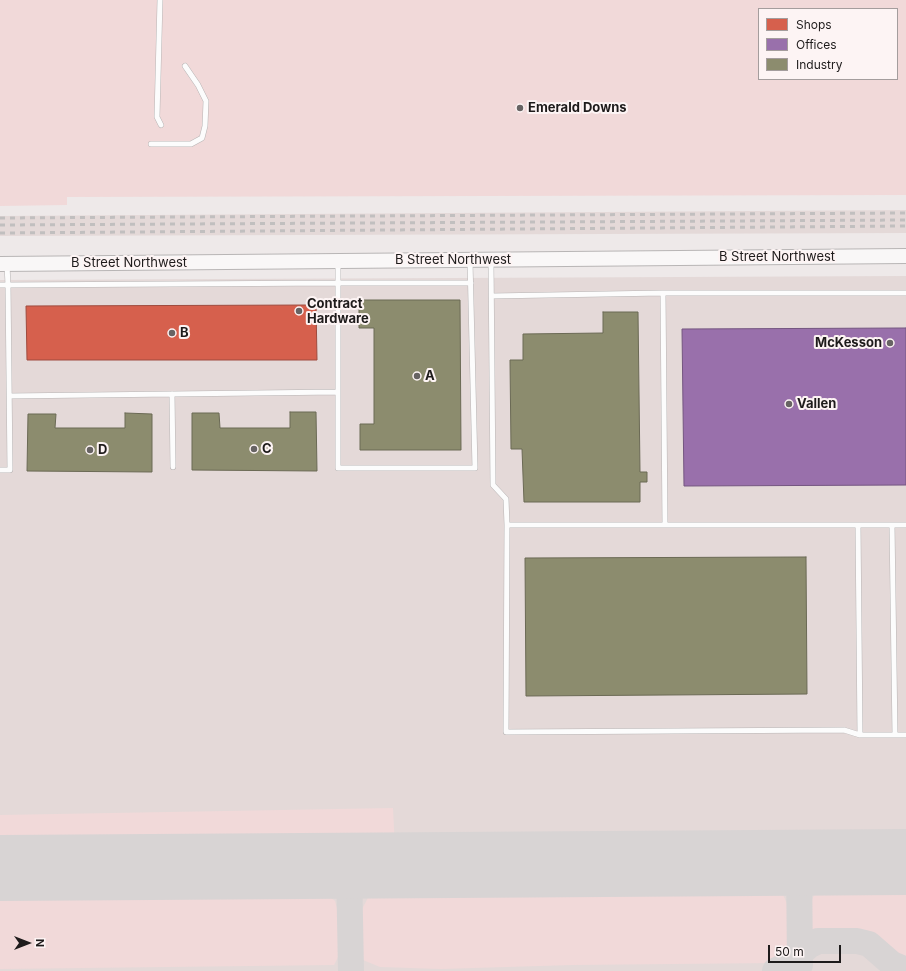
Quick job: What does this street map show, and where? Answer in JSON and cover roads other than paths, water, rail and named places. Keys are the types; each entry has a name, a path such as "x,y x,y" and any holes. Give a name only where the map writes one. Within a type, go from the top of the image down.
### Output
{"street":[{"name":"B Street Northwest","path":"4,264 906,256"}],"lane":[{"path":"160,0 157,117 161,125"},
{"path":"151,144 191,144 202,138 205,126 206,101 198,85 185,66"},
{"path":"338,261 338,468 475,468 470,260"},
{"path":"492,260 493,484 506,499 507,524 506,732 844,730 860,736 906,735"},
{"path":"0,470 10,470 8,285 4,264"},
{"path":"0,285 471,283"},
{"path":"492,296 663,293 906,293"},
{"path":"663,293 665,525"},
{"path":"10,396 338,392"},
{"path":"172,394 173,467"},
{"path":"507,524 906,525"},
{"path":"858,525 860,736"},
{"path":"892,525 895,735"}],"railway":[{"path":"0,218 906,213"},
{"path":"0,225 906,220"},
{"path":"0,233 906,226"}],"place":[{"name":"Emerald Downs","path":"520,108"},
{"name":"Contract Hardware","path":"299,311"},
{"name":"B","path":"172,333"},
{"name":"McKesson","path":"890,343"},
{"name":"A","path":"417,376"},
{"name":"Vallen","path":"789,404"},
{"name":"C","path":"254,449"},
{"name":"D","path":"90,450"}]}
